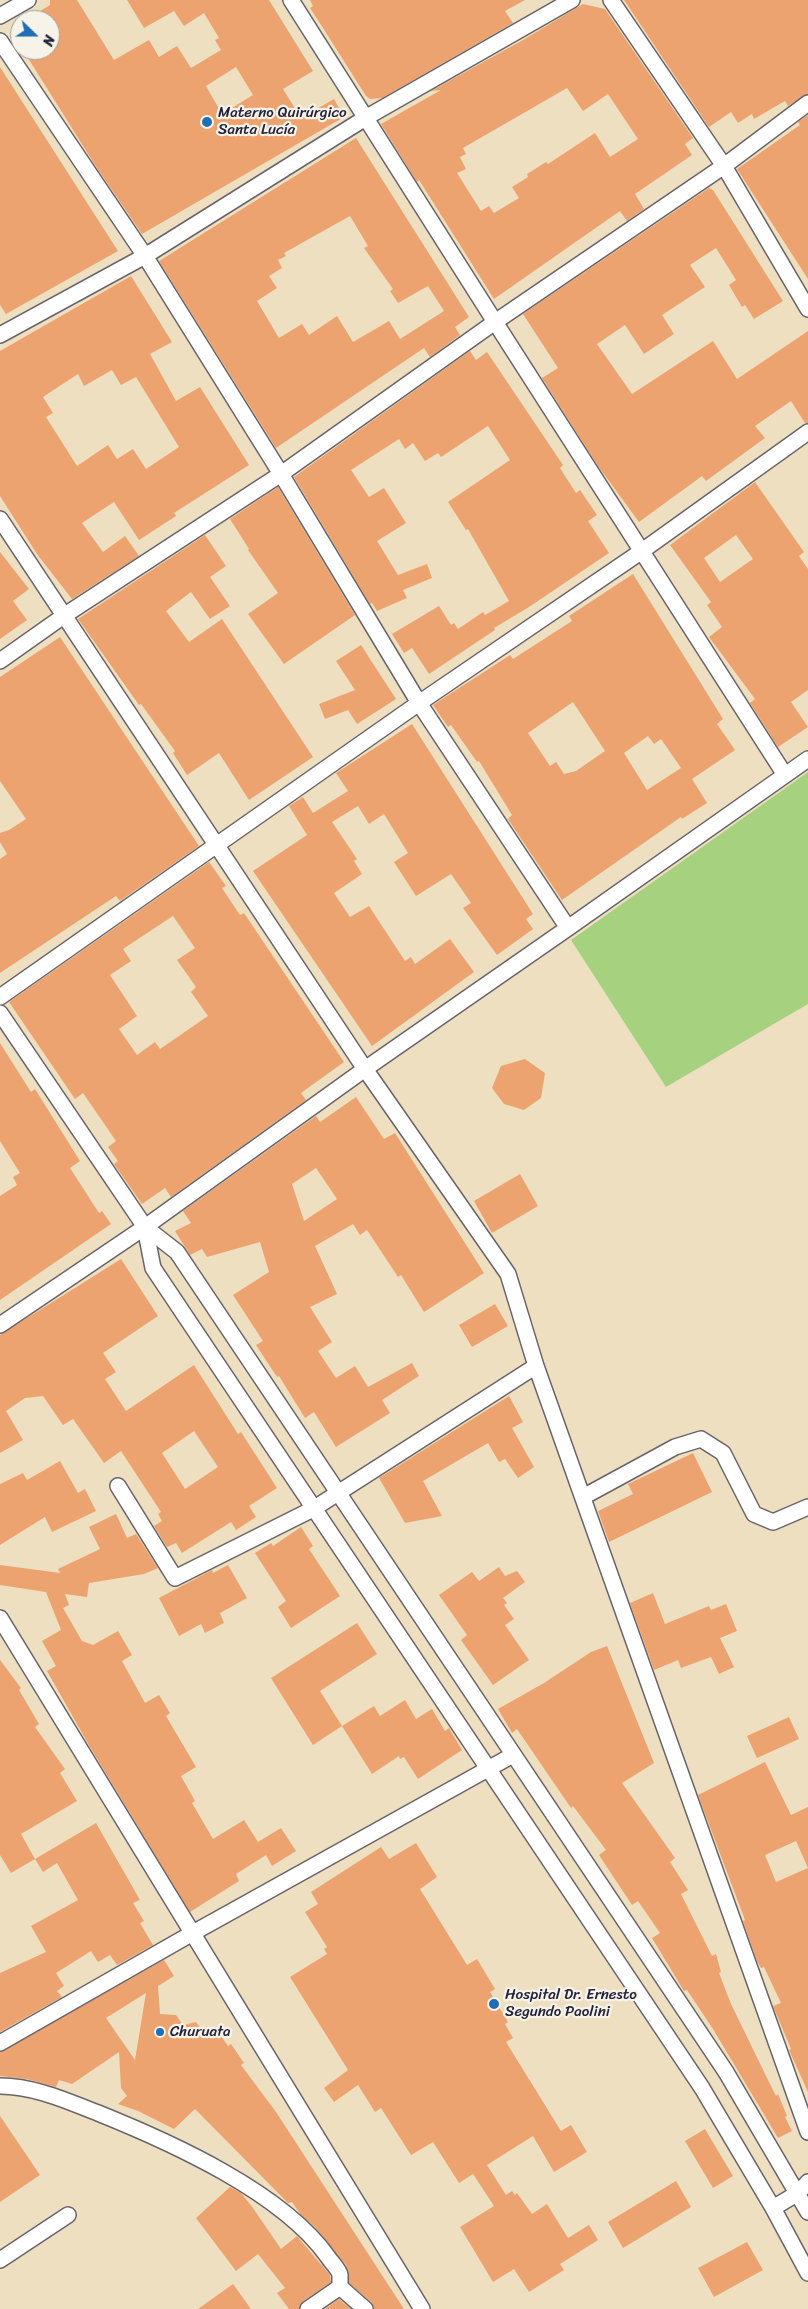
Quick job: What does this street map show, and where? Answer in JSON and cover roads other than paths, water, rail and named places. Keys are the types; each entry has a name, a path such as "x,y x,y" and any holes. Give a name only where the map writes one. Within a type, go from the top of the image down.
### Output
{"street":[{"path":"0,16 28,0"},
{"path":"291,0 785,775"},
{"path":"0,334 145,256 367,117 572,0"},
{"path":"611,0 724,166 808,309"},
{"path":"0,41 145,256 281,474 419,703 568,928"},
{"path":"0,661 65,615 281,474 495,322 724,166 808,103"},
{"path":"0,997 419,703 642,551 808,432"},
{"path":"0,519 217,844 364,1069 508,1274 536,1366 808,2132"},
{"path":"0,1325 145,1227 364,1069 808,759"},
{"path":"0,1013 145,1227 177,1252 803,2188 808,2212"},
{"path":"145,1227 153,1268 312,1509 702,2088 773,2208 808,2274"},
{"path":"118,1486 175,1578 312,1509 536,1366"},
{"path":"583,1497 675,1447 701,1439 723,1453 754,1514 773,1522 808,1507"},
{"path":"0,1618 191,1934 422,2309"},
{"path":"0,2043 191,1934 488,1771 513,1755"},
{"path":"0,2086 9,2086 54,2096 136,2129 202,2161 286,2214 320,2246 340,2274 340,2287 365,2309"},
{"path":"773,2208 803,2188"},
{"path":"0,2260 68,2215"},
{"path":"308,2309 340,2287"}],"place":[{"name":"Materno Quirúrgico Santa Lucía","path":"207,122"},
{"name":"Hospital Dr. Ernesto Segundo Paolini","path":"494,2004"},
{"name":"Churuata","path":"160,2032"}]}
